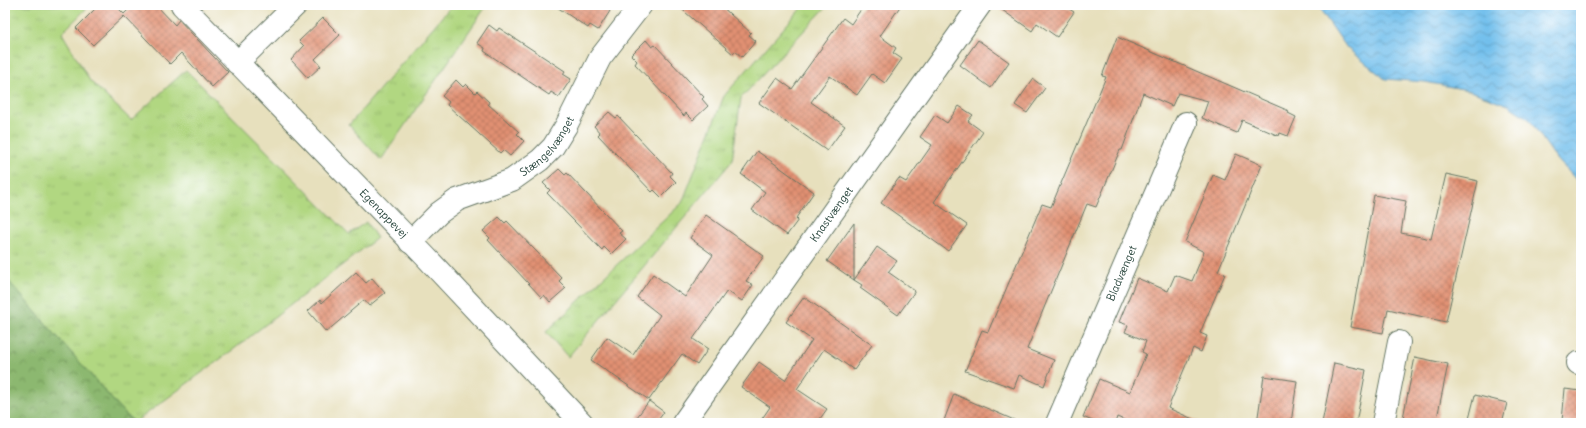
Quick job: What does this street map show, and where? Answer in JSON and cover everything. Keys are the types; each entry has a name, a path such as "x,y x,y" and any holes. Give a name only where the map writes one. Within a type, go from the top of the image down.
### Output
{"street":[{"name":"Egenappevej","path":"182,5 582,423"},
{"path":"237,63 296,5"},
{"name":"Stængelvænget","path":"410,242 439,213 457,200 512,180 540,160 553,147 566,126 600,58 641,5"},
{"name":"Knastvænget","path":"683,423 980,5"},
{"name":"Bladvænget","path":"1057,423 1186,123"},
{"path":"1383,423 1399,342"}],"green space":[{"path":"8,5 90,5 62,33 90,81 131,120 186,70 349,234 366,222 377,238 234,349 135,422 125,414 5,277 5,8"},
{"path":"452,5 487,5 381,160 349,125"},
{"path":"804,5 828,5 741,98 732,161 568,357 546,332 682,203 724,96"},
{"path":"5,277 125,414 135,423 5,423"}],"water":[{"path":"1317,5 1581,5 1581,185 1555,157 1529,119 1508,105 1468,90 1425,82 1385,79 1347,48"}],"building":[{"path":"99,5 115,5 124,14 133,5 156,5 175,25 179,20 228,72 212,87 181,53 170,64 124,16 93,45 76,28"},
{"path":"554,5 602,5 610,11 598,30 590,25 588,28"},
{"path":"677,5 720,5 751,33 749,35 756,41 742,57 735,51 733,54"},
{"path":"864,5 901,5 880,36 896,48 893,53 902,59 885,83 872,74 857,95 830,76 811,102 845,126 827,151 759,103 777,78 792,89 843,18 851,24"},
{"path":"995,5 1063,5 1074,12 1057,37 1037,23 1032,31"},
{"path":"323,18 340,35 315,59 321,66 308,78 291,60 304,46 299,41"},
{"path":"489,25 497,31 499,28 565,71 563,74 571,79 559,97 551,92 549,95 484,51 485,48 477,43"},
{"path":"1117,37 1289,111 1288,113 1296,117 1288,136 1280,133 1279,136 1242,120 1237,133 1202,118 1208,101 1178,93 1172,106 1143,93 1122,150 1120,150 1096,207 1087,204 1027,349 1054,360 1044,386 1019,375 1014,388 965,371 982,330 988,332 1042,204 1051,207 1106,77 1102,76"},
{"path":"646,40 652,47 655,45 704,97 702,99 708,106 693,120 686,113 684,116 635,64 637,61 631,55"},
{"path":"978,40 1009,62 991,88 960,65"},
{"path":"1033,79 1045,88 1027,113 1015,105"},
{"path":"456,80 463,87 466,84 475,93 477,91 489,102 488,104 519,132 517,134 524,141 510,156 503,150 500,153 447,105 449,102 442,96"},
{"path":"959,106 973,115 968,121 983,132 934,202 967,225 948,251 881,203 899,178 906,182 932,145 920,137 935,115 947,123"},
{"path":"609,112 616,118 618,116 672,173 670,176 676,182 661,197 654,190 652,192 598,135 600,133 594,126"},
{"path":"757,151 814,192 796,218 798,220 787,235 752,210 765,192 741,174"},
{"path":"1236,154 1262,165 1218,271 1225,274 1200,333 1207,336 1201,352 1193,348 1168,408 1202,423 1131,423 1117,417 1115,423 1097,423 1083,417 1099,379 1130,392 1146,354 1142,352 1146,341 1125,332 1128,325 1119,322 1137,278 1168,291 1175,275 1192,281 1204,252 1185,242 1213,175 1225,180"},
{"path":"559,169 565,175 567,173 622,231 619,233 626,239 611,254 604,247 602,250 547,193 550,190 543,183"},
{"path":"1446,174 1478,181 1446,322 1388,309 1383,333 1350,327 1374,195 1406,201 1401,233 1431,239"},
{"path":"706,215 764,256 746,281 753,285 742,301 727,291 693,339 708,349 697,365 682,354 649,400 591,360 607,337 633,355 660,315 637,297 653,274 685,297 713,255 690,238"},
{"path":"499,217 505,223 507,221 562,278 559,281 566,288 550,302 544,295 542,298 488,240 490,238 483,231"},
{"path":"854,223 854,280 827,261"},
{"path":"877,247 897,261 888,272 915,291 898,315 860,288 862,285 854,280"},
{"path":"356,272 366,283 372,278 385,293 369,306 364,300 326,332 308,311 320,300 322,303"},
{"path":"804,297 872,345 854,370 824,349 797,389 827,409 817,423 759,423 770,407 741,387 759,362 785,380 812,340 786,322"},
{"path":"1415,357 1448,364 1436,423 1402,423"},
{"path":"1334,363 1366,370 1356,423 1322,423"},
{"path":"1264,376 1297,381 1291,423 1257,423"},
{"path":"1565,389 1581,391 1581,423 1562,421"},
{"path":"954,394 963,398 1021,423 943,423"},
{"path":"1475,395 1507,403 1502,423 1468,423"},
{"path":"649,401 664,412 656,423 646,423 637,417"}]}
